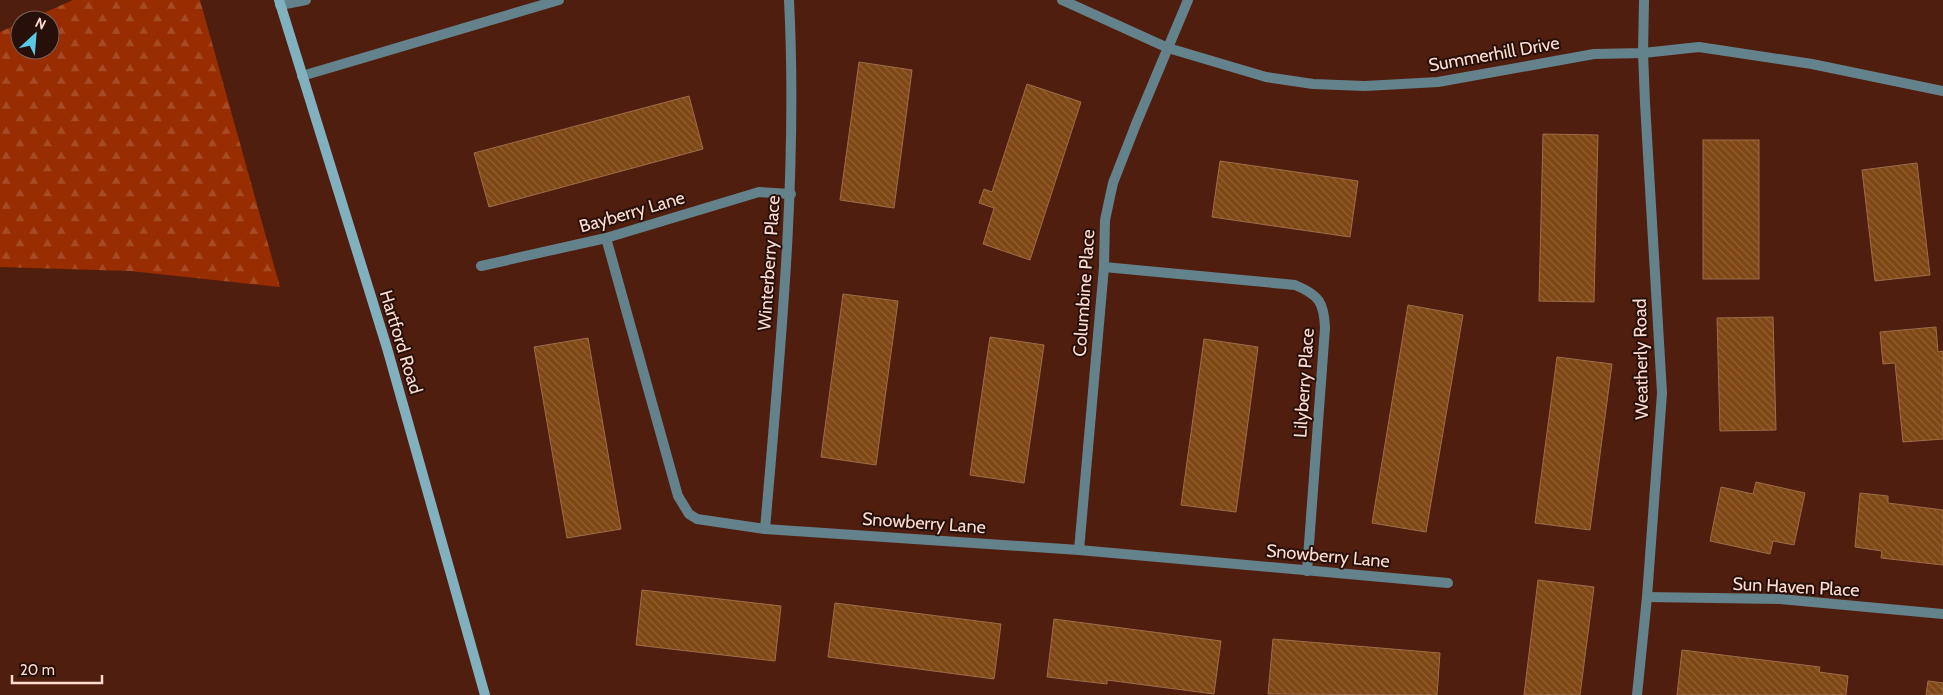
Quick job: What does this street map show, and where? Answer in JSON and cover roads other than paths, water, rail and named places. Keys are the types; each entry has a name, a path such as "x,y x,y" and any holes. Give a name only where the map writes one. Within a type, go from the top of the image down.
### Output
{"main road":[{"name":"Hartford Road","path":"279,2 387,348 485,695"}],"street":[{"path":"279,2 306,0"},
{"path":"302,76 559,0"},
{"name":"Winterberry Place","path":"765,529 791,194 792,56 789,0"},
{"name":"Summerhill Drive","path":"1062,0 1168,48 1266,77 1313,84 1365,86 1438,82 1594,54 1699,47 1812,64 1943,91"},
{"name":"Columbine Place","path":"1079,550 1104,267 1105,220 1113,183 1188,0"},
{"name":"Weatherly Road","path":"1637,695 1647,598 1662,393 1643,52 1644,0"},
{"name":"Bayberry Lane","path":"481,266 606,238 759,192 791,194"},
{"name":"Snowberry Lane","path":"606,238 678,496 689,514 697,519 765,529 1079,550 1448,583"},
{"name":"Lilyberry Place","path":"1104,267 1295,285 1319,299 1325,311 1326,328 1307,571"},
{"name":"Sun Haven Place","path":"1647,598 1780,599 1943,614"}]}
